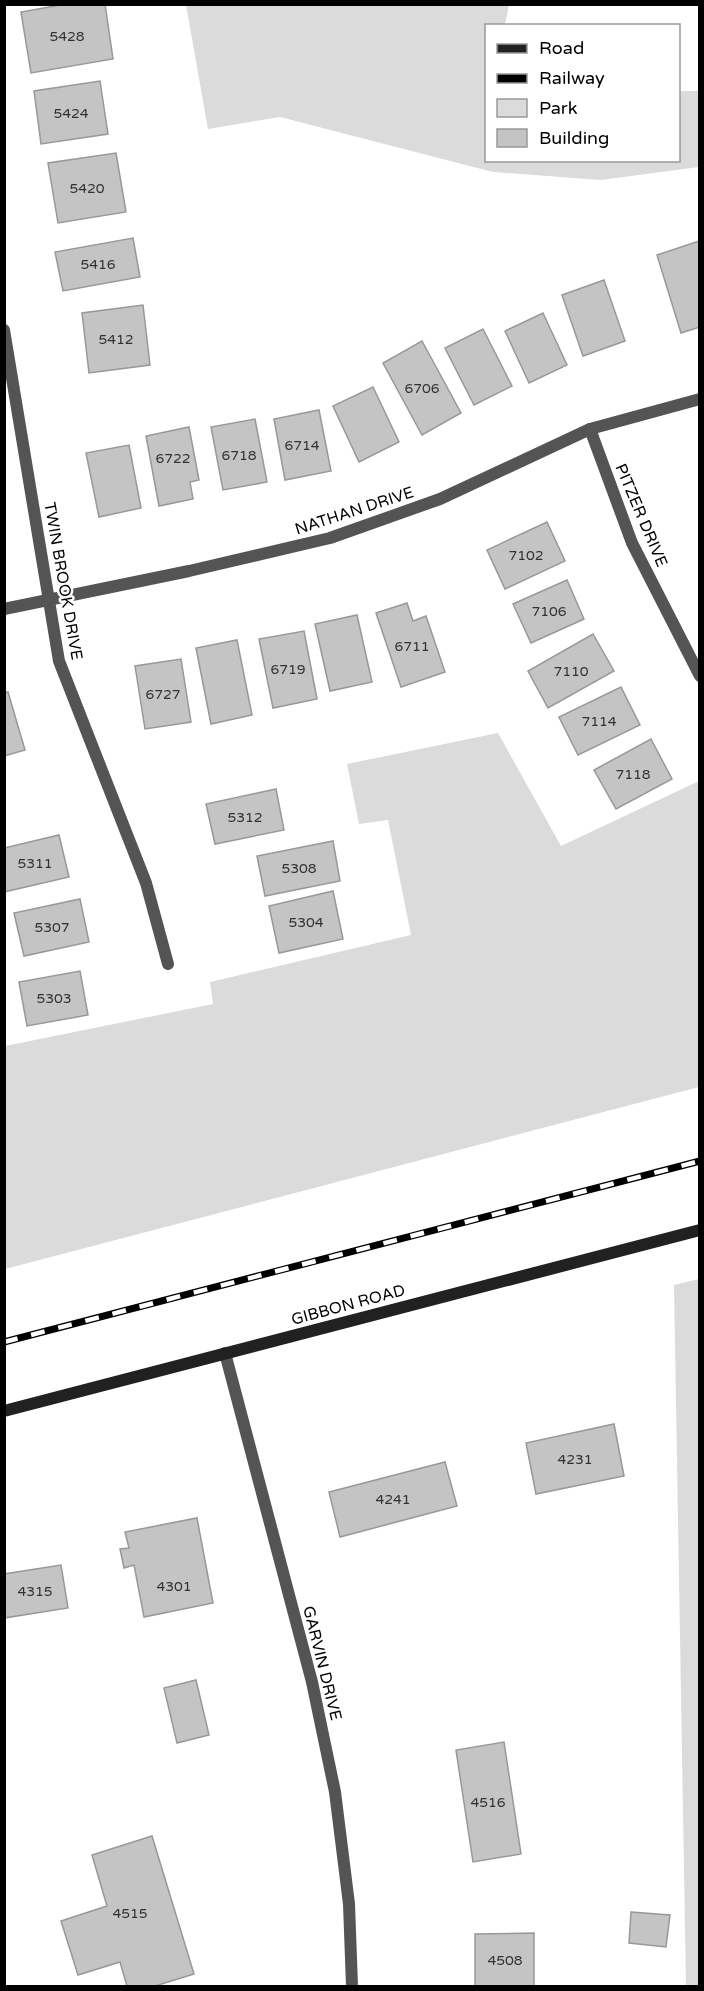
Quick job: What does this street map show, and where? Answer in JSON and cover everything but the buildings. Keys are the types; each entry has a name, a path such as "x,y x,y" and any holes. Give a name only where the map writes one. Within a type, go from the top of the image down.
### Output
{"main road":[{"name":"GIBBON ROAD","path":"4,1411 699,1230"}],"street":[{"name":"TWIN BROOK DRIVE","path":"4,330 59,661 146,883 168,964"},
{"name":"NATHAN DRIVE","path":"4,609 189,571 330,538 440,499 590,429 699,399"},
{"name":"PITZER DRIVE","path":"590,429 632,543 699,676"},
{"name":"GARVIN DRIVE","path":"225,1353 312,1682 335,1792 348,1904 352,1986"}],"green space":[{"path":"186,5 509,5 505,24 485,24 485,162 680,162 680,91 699,91 699,167 601,180 493,172 280,117 208,129"},
{"path":"498,733 561,846 699,781 699,1087 5,1269 5,1046 213,1004 210,982 411,935 388,820 359,824 347,764"},
{"path":"699,1279 700,1986 686,1986 674,1285"}],"railway":[{"path":"4,1342 700,1161"}]}
